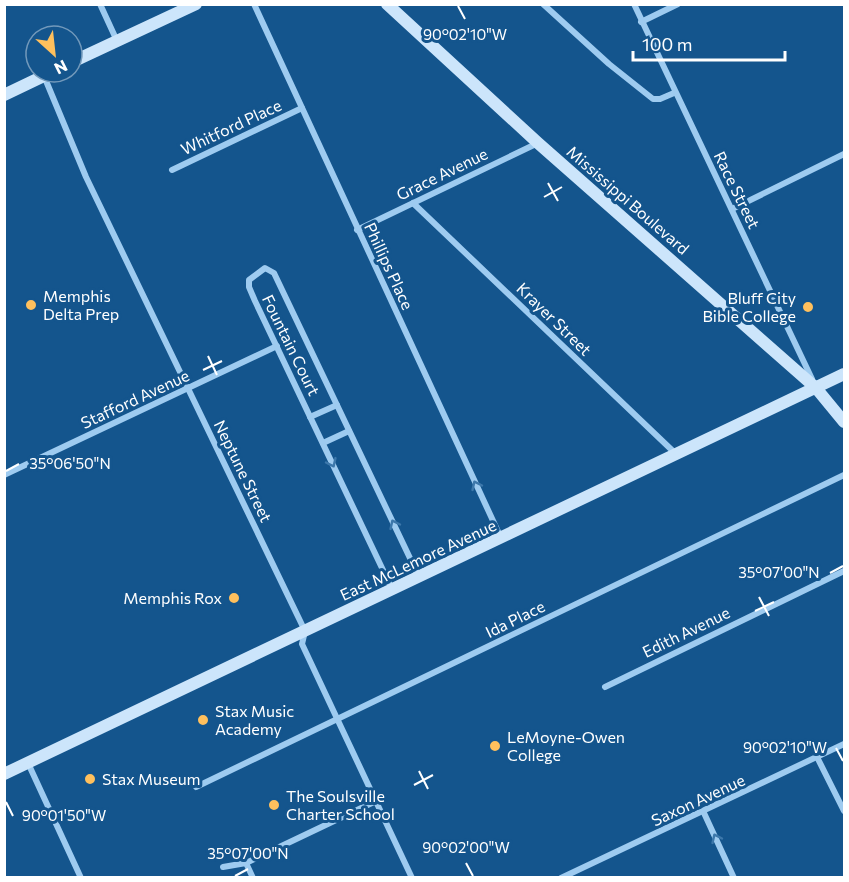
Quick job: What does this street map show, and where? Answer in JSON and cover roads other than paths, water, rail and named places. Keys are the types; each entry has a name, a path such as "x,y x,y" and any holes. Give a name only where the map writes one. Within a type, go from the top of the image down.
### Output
{"main road":[{"path":"84,56 196,4"},
{"name":"Mississippi Boulevard","path":"387,4 538,143 816,388 844,422"},
{"path":"4,94 26,84"},
{"name":"East McLemore Avenue","path":"4,774 844,374"}],"street":[{"path":"100,4 117,41"},
{"name":"Phillips Place","path":"254,4 501,538"},
{"path":"543,4 609,64 653,99 660,99 674,93"},
{"name":"Race Street","path":"634,4 674,93 732,209 816,388"},
{"path":"641,22 678,4"},
{"name":"Neptune Street","path":"52,84 86,177 305,631 302,644 411,878"},
{"name":"Whitford Place","path":"172,170 302,108"},
{"name":"Grace Avenue","path":"357,230 538,143"},
{"path":"732,209 844,154"},
{"name":"Krayer Street","path":"413,203 676,455"},
{"name":"Fountain Court","path":"392,590 249,287 249,280 265,268 274,273 419,577"},
{"name":"Stafford Avenue","path":"4,475 277,346"},
{"path":"310,417 337,405"},
{"path":"323,443 349,431"},
{"name":"Ida Place","path":"196,787 844,475"},
{"name":"Edith Avenue","path":"605,687 844,571"},
{"name":"Saxon Avenue","path":"561,878 704,813 844,744"},
{"path":"817,757 844,811"},
{"path":"28,763 81,878"},
{"path":"223,867 246,863 376,801"},
{"path":"704,813 734,878"},
{"path":"246,863 253,878"}],"place":[{"name":"Memphis Delta Prep","path":"31,305"},
{"name":"Bluff City Bible College","path":"808,307"},
{"name":"Memphis Rox","path":"234,598"},
{"name":"Stax Music Academy","path":"203,720"},
{"name":"LeMoyne-Owen College","path":"495,746"},
{"name":"Stax Museum","path":"90,779"},
{"name":"The Soulsville Charter School","path":"274,805"}]}
